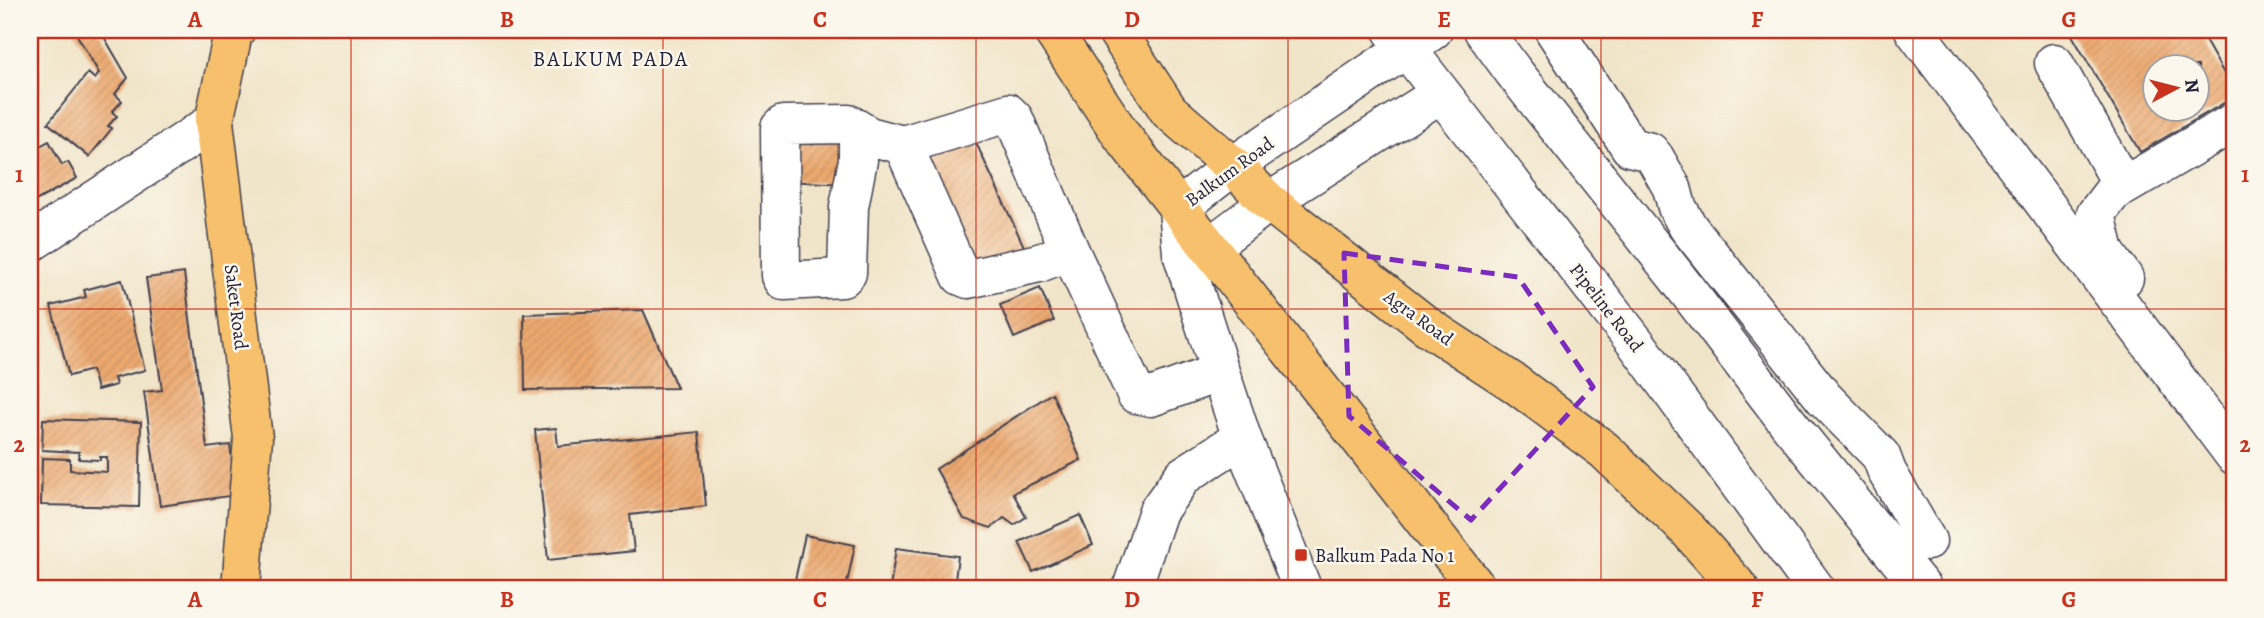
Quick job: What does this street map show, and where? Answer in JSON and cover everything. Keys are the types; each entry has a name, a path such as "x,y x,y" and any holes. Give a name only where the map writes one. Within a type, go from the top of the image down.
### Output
{"main road":[{"name":"Saket Road","path":"236,30 233,33 214,122 253,438 241,588"},
{"path":"1052,30 1122,136 1178,209 1195,251 1477,588"},
{"name":"Agra Road","path":"1116,30 1170,111 1233,166 1269,202 1427,326 1514,383 1604,450 1688,530 1739,588"}],"street":[{"path":"1483,30 1788,424 1922,588"},
{"path":"1554,30 1630,147 1650,152 1655,158 1672,188 1677,207 1688,227 1824,398 1881,456 1927,541"},
{"path":"1914,30 2234,455"},
{"name":"Balkum Road","path":"1178,209 1409,34"},
{"name":"Pipeline Road","path":"1409,34 1440,94 1639,347 1815,588"},
{"path":"2054,63 2123,186"},
{"path":"1302,588 1242,438 1220,372 1195,251 1440,94"},
{"path":"859,132 903,145 1008,113 1014,119 1070,251 1136,394 1151,397 1220,372"},
{"path":"30,243 214,122"},
{"path":"2234,122 2112,193 2096,214 2105,253 2234,424"},
{"path":"903,145 961,276 968,279 1027,266 1070,251"},
{"path":"1132,588 1158,511 1183,476 1242,438"}],"highlighted area":[{"path":"1344,253 1518,277 1593,387 1471,520 1349,416"}],"building":[{"path":"30,30 35,30 39,36 30,42"},
{"path":"74,30 100,30 128,78 115,94 122,101 112,112 117,116 108,126 112,128 89,157 48,123 88,73 95,79 99,73"},
{"path":"2069,30 2199,30 2212,52 2142,52 2142,122 2191,122 2140,152"},
{"path":"2212,53 2234,91 2234,97 2212,110"},
{"path":"783,130 847,136 847,184 785,181"},
{"path":"971,132 1027,253 970,267 917,155"},
{"path":"49,141 62,165 68,162 77,178 30,204 30,171 33,169 30,151"},
{"path":"184,273 207,448 230,445 236,495 160,506 144,392 162,390 146,278"},
{"path":"122,280 145,370 114,378 116,385 97,390 92,370 69,376 51,306 86,297 84,290"},
{"path":"1040,288 1054,321 1014,338 1000,305"},
{"path":"643,310 677,388 525,390 524,314"},
{"path":"1052,393 1081,460 1013,493 1026,517 1014,525 1004,518 991,528 964,519 936,469"},
{"path":"43,419 141,422 139,507 41,505 42,458 70,459 70,470 107,472 107,457 100,457 100,460 79,459 79,452 42,450"},
{"path":"556,428 558,446 699,432 706,506 630,515 634,551 548,560 535,430"},
{"path":"1080,515 1093,545 1033,572 1019,542"},
{"path":"805,535 855,545 846,588 795,580"},
{"path":"896,548 958,556 954,588 890,588"}],"place":[{"name":"Balkum Pada No 1","path":"1301,555"}],"district":[{"name":"BALKUM PADA","path":"611,59"}]}
